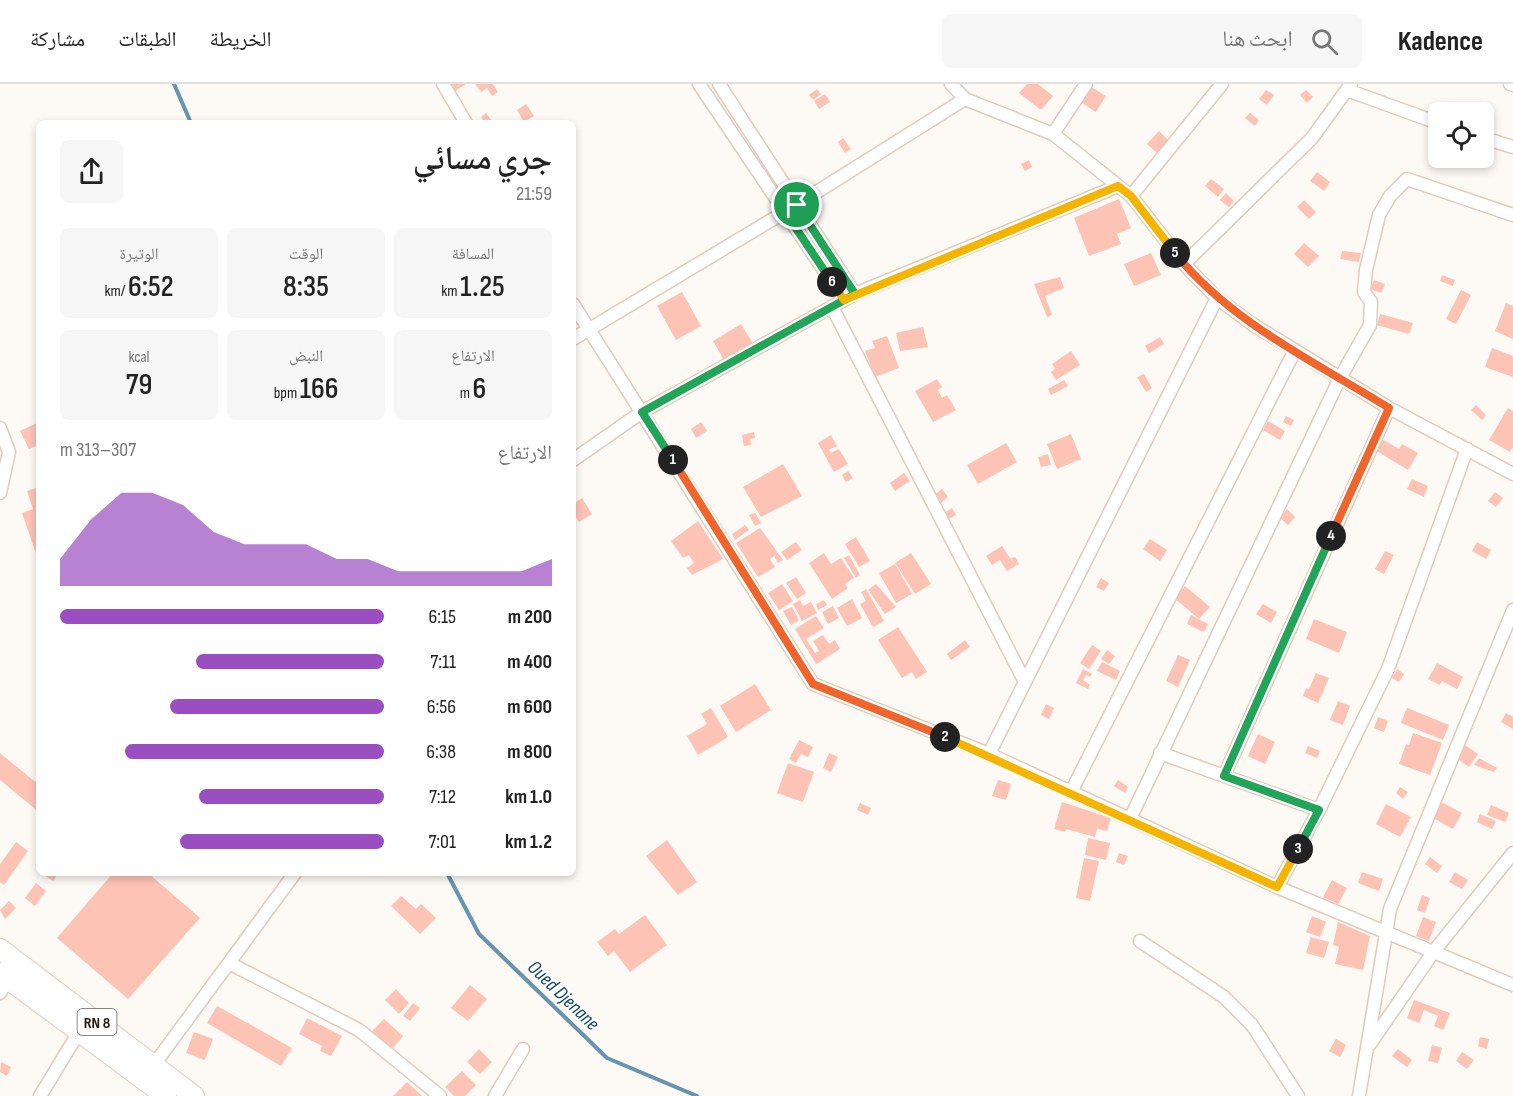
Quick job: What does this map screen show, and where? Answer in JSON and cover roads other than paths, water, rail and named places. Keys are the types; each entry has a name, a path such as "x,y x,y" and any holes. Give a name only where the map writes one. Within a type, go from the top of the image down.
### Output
{"main road":[{"name":"RN 8","path":"0,949 84,1024 125,1055 166,1096"},
{"name":"RN 8","path":"3,982 84,1024"},
{"name":"RN 8","path":"125,1055 153,1065 194,1096"}],"street":[{"path":"442,84 464,120"},
{"path":"699,84 844,300"},
{"path":"719,84 855,294"},
{"path":"951,84 965,99 1053,134 1131,196 1184,264 1217,298 1389,408 1513,474"},
{"path":"1053,134 1086,84"},
{"path":"1131,196 1222,84"},
{"path":"1184,264 1312,138 1349,87 1428,119"},
{"path":"576,337 797,205 965,99"},
{"path":"1494,141 1513,147"},
{"path":"1130,819 1340,378 1370,325 1371,302 1364,292 1366,270 1374,230 1385,206 1407,179 1513,215"},
{"path":"576,458 642,412 855,294 1118,186"},
{"path":"989,754 1217,298"},
{"path":"832,307 1025,682"},
{"path":"576,309 813,684 989,754 1277,887 1513,985"},
{"path":"1071,792 1295,350"},
{"path":"1224,776 1389,408"},
{"path":"0,428 9,452 0,493"},
{"path":"1277,887 1319,810 1388,669 1467,449"},
{"path":"1359,1096 1390,909 1513,610"},
{"path":"1160,753 1319,810"},
{"path":"1367,1047 1434,951 1513,853"},
{"path":"153,1065 294,876"},
{"path":"1140,941 1224,997 1252,1025 1298,1096"},
{"path":"230,963 359,1030 440,1096"},
{"path":"40,1096 84,1024"},
{"path":"495,1096 523,1049"}],"waterway":[{"name":"Oued Djenane","path":"174,84 190,120"},
{"name":"Oued Djenane","path":"449,876 479,934 607,1058 697,1096"}]}
